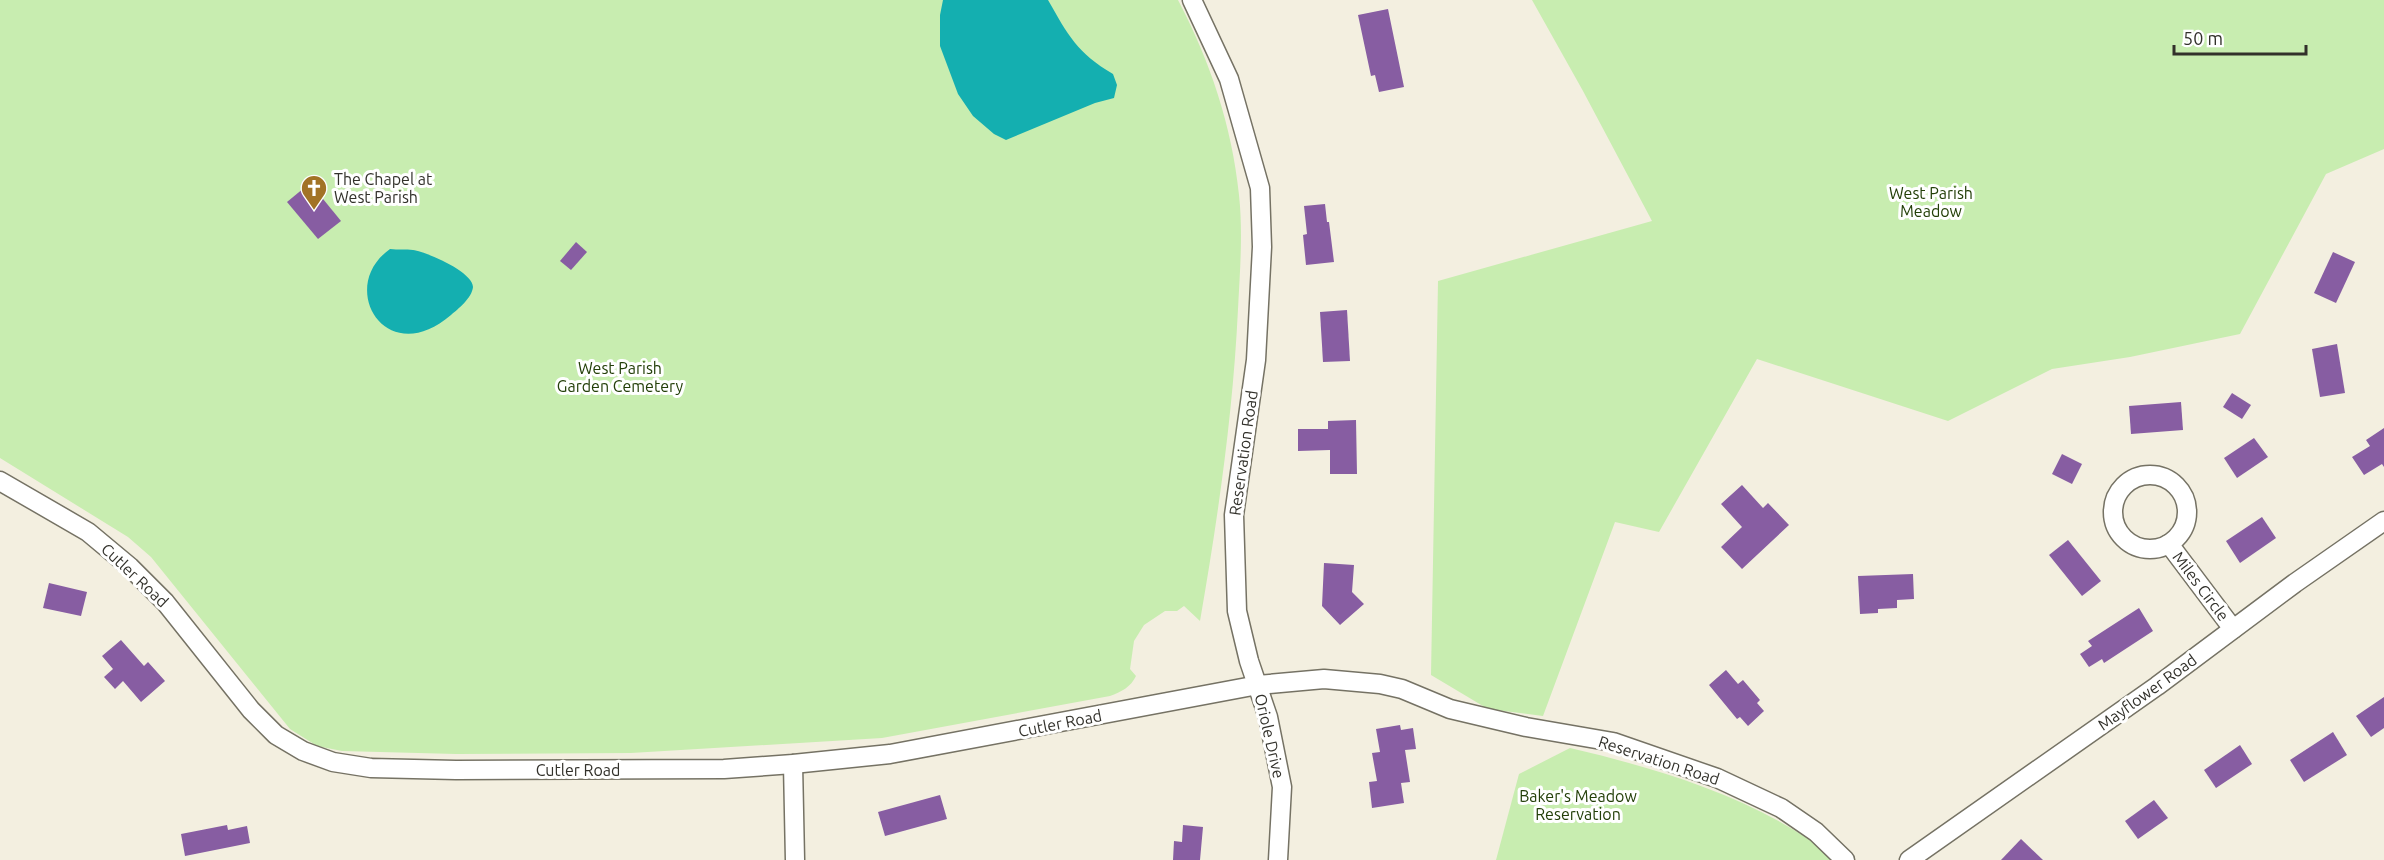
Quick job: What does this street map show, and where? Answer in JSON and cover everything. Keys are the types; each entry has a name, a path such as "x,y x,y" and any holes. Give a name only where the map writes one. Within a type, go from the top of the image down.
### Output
{"street":[{"name":"Reservation Road","path":"1192,0 1230,79 1260,188 1262,247 1256,360 1234,515 1237,611 1249,661 1258,685 1324,679 1380,684 1402,689 1450,709 1526,727 1613,742 1717,778 1781,808 1816,832 1845,860"},
{"name":"Miles Circle","path":"2149,475 2165,478 2179,488 2186,503 2187,519 2181,534 2169,544 2161,548 2139,548 2121,534 2114,520 2114,505 2126,484 2141,476 2149,475"},
{"name":"Cutler Road","path":"0,481 88,532 130,567 165,602 250,711 276,735 303,751 323,758 371,768 724,769 793,764 890,754 1258,685"},
{"name":"Mayflower Road","path":"1909,860 2157,686 2295,583 2384,521"},
{"name":"Miles Circle","path":"2169,544 2233,629"},
{"name":"Oriole Drive","path":"1258,685 1268,717 1282,786 1278,860"},
{"path":"793,764 795,860"}],"green space":[{"name":"West Parish Garden Cemetery","path":"0,0 1178,0 1200,46 1218,94 1236,169 1241,223 1236,348 1229,426 1200,621 1184,606 1177,611 1165,611 1144,625 1134,641 1130,669 1136,676 1125,689 1110,696 882,738 631,753 456,754 342,751 317,746 290,729 151,557 128,537 0,458"},
{"name":"West Parish Meadow","path":"1532,0 2384,0 2384,149 2326,174 2240,334 2130,357 2052,369 1948,421 1757,359 1659,532 1615,522 1543,716 1488,709 1431,675 1438,281 1652,221"},
{"name":"Baker's Meadow Reservation","path":"1570,748 1676,777 1745,804 1809,839 1838,860 1496,860 1519,774"}],"water":[{"path":"943,0 1048,0 1074,42 1090,58 1113,74 1117,85 1114,98 1095,103 1006,140 994,134 973,116 958,94 940,46 940,15"},
{"path":"390,249 420,252 458,269 471,281 473,287 470,295 451,315 428,330 406,334 389,329 376,317 368,301 368,283 374,265"}],"building":[{"path":"1388,9 1404,87 1379,92 1375,75 1371,76 1358,15"},
{"name":"The Chapel at West Parish","path":"310,183 341,221 318,239 287,202"},
{"path":"1325,204 1334,262 1306,265 1303,235 1307,234 1304,206"},
{"path":"576,242 587,252 571,270 560,261"},
{"path":"2333,252 2355,262 2336,303 2314,293"},
{"path":"1347,310 1350,361 1323,362 1320,312"},
{"path":"2337,344 2345,393 2320,397 2312,349"},
{"path":"2232,393 2251,405 2242,419 2223,407"},
{"path":"2181,402 2183,430 2131,434 2129,406"},
{"path":"1356,420 1357,474 1330,474 1330,450 1298,451 1298,429 1328,429 1328,421"},
{"path":"2384,428 2384,467 2382,464 2364,475 2352,457 2370,446 2366,440"},
{"path":"2254,438 2268,457 2237,478 2224,458"},
{"path":"2062,454 2082,464 2072,484 2052,474"},
{"path":"1742,485 1763,508 1768,503 1789,525 1742,569 1721,547 1742,527 1721,504"},
{"path":"2262,517 2276,538 2240,563 2226,541"},
{"path":"2068,540 2101,581 2082,596 2049,555"},
{"path":"1324,563 1354,565 1352,592 1364,604 1340,625 1322,606"},
{"path":"1913,574 1914,599 1897,600 1897,608 1878,609 1878,613 1860,614 1858,576"},
{"path":"49,583 87,592 81,616 43,608"},
{"path":"2139,608 2153,631 2104,663 2102,659 2089,667 2080,654 2092,646 2088,641"},
{"path":"121,640 144,666 148,662 165,681 141,702 123,681 115,689 104,677 113,669 102,656"},
{"path":"1726,670 1738,684 1743,680 1760,700 1757,703 1764,711 1748,726 1740,717 1737,719 1709,685"},
{"path":"2384,697 2384,728 2371,737 2356,716"},
{"path":"1400,725 1401,730 1413,728 1416,749 1405,750 1410,782 1401,783 1404,803 1372,808 1369,782 1377,781 1372,753 1380,752 1376,729"},
{"path":"2333,732 2347,755 2304,782 2290,760"},
{"path":"2240,745 2252,764 2216,788 2204,770"},
{"path":"940,795 947,819 885,836 878,812"},
{"path":"2154,800 2168,818 2138,839 2125,821"},
{"path":"227,825 228,830 247,826 250,843 185,856 181,834"},
{"path":"1183,825 1203,827 1200,860 1173,860 1174,841 1182,842"},
{"path":"2021,839 2043,860 2001,860"}],"place":[{"name":"The Chapel at West Parish","path":"314,211"}]}
